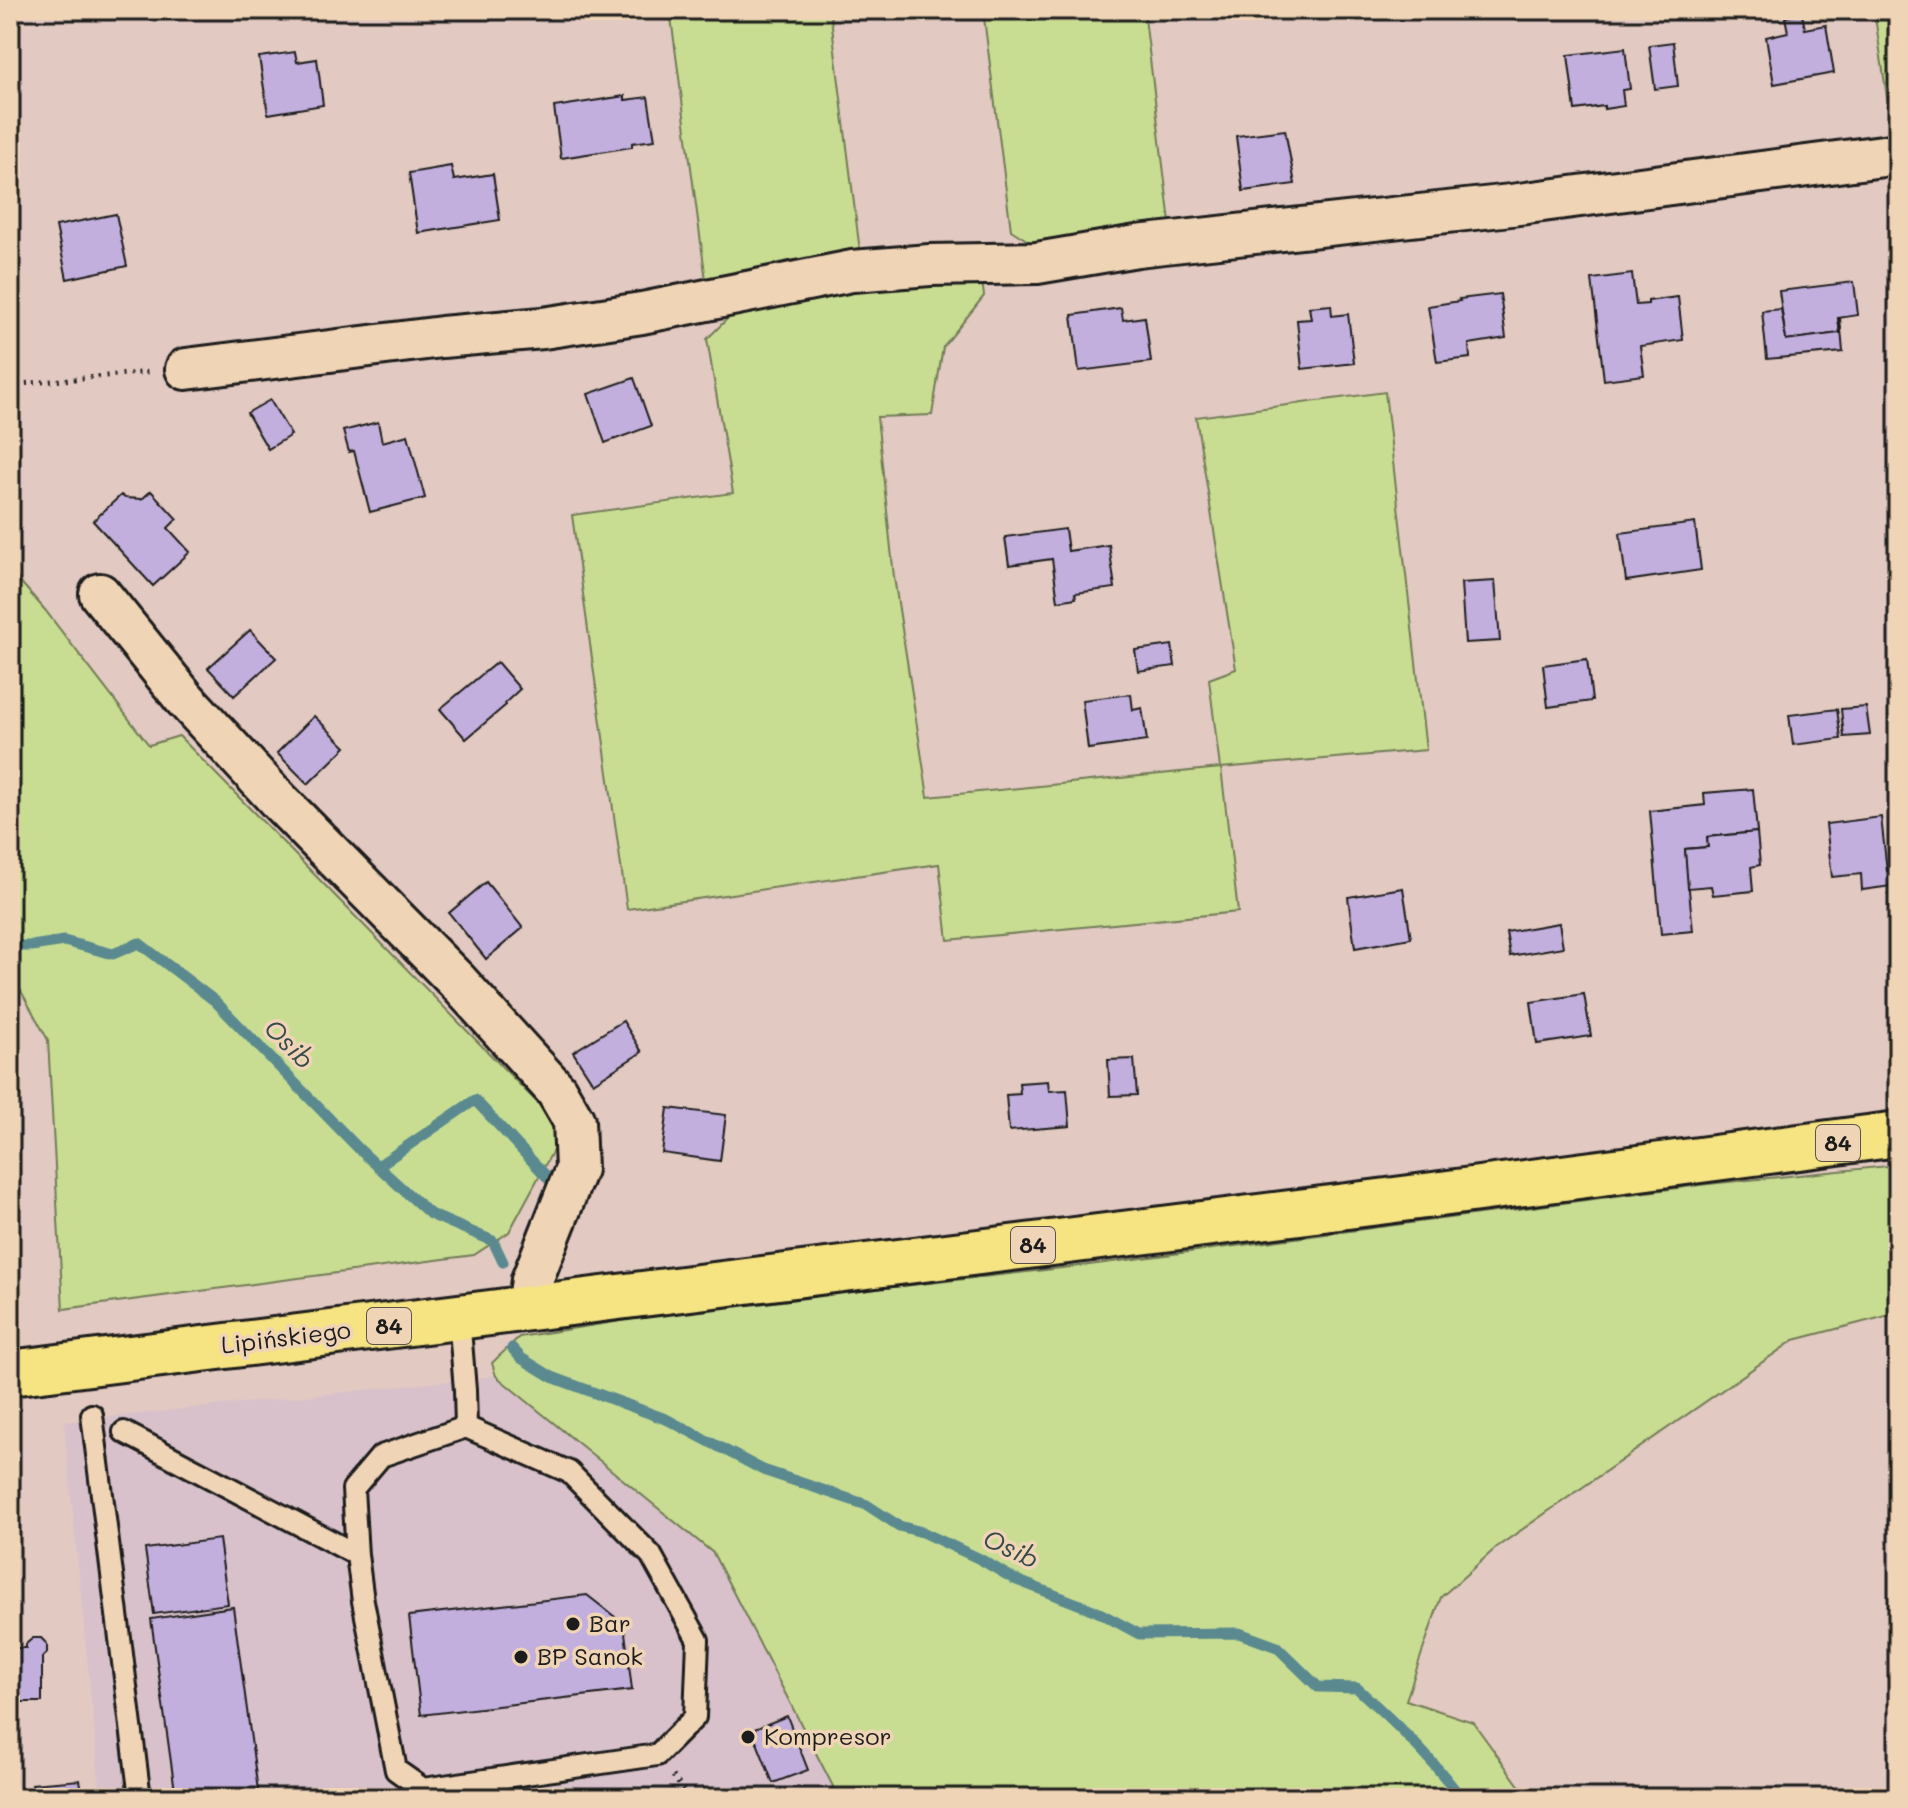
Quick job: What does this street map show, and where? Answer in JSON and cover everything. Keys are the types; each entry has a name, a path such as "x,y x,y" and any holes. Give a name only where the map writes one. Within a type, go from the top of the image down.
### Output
{"main road":[{"name":"Lipińskiego","path":"10,1373 1898,1134"}],"street":[{"path":"186,369 442,337 543,328 658,310 852,271 930,265 1037,263 1137,246 1511,205 1898,154"},
{"path":"100,594 184,698 248,768 457,981 556,1090 574,1121 576,1169 532,1280 528,1308"}],"lane":[{"path":"459,1317 466,1427"},
{"path":"92,1415 140,1798"},
{"path":"466,1427 569,1472 651,1555 698,1640 695,1717 657,1755 423,1789 396,1770 357,1555 353,1489 381,1456 466,1427"},
{"path":"124,1432 357,1555"}],"path":[{"path":"10,385 186,369"}],"shaded area":[{"path":"496,1376 713,1553 839,1798 101,1798 64,1422"}],"green space":[{"path":"670,10 830,10 861,260 707,288"},
{"path":"983,10 1144,10 1171,231 1041,249 1011,230"},
{"path":"1874,10 1898,10 1898,130 1892,131"},
{"path":"982,280 984,296 943,347 932,415 877,417 894,577 928,797 1220,768 1209,679 1236,669 1196,417 1385,392 1426,750 1221,768 1238,912 948,940 939,864 627,909 572,515 733,493 707,339 737,309 848,285"},
{"path":"10,570 45,610 149,745 179,736 564,1130 509,1232 474,1255 63,1309 48,1040 10,971"},
{"path":"1898,1165 1898,1313 1794,1340 1497,1547 1441,1597 1406,1700 1473,1722 1528,1798 839,1798 713,1553 496,1376 492,1363 519,1337 698,1309 1089,1265 1708,1184"}],"building":[{"path":"1802,14 1805,29 1826,25 1834,73 1774,84 1766,37 1788,32 1785,17"},
{"path":"1673,42 1678,86 1655,89 1649,45"},
{"path":"1625,48 1630,89 1622,90 1624,106 1575,110 1568,55"},
{"path":"295,52 297,62 317,59 323,105 268,114 259,57"},
{"path":"625,96 625,100 648,97 655,140 632,143 632,147 561,158 554,107"},
{"path":"1285,130 1295,184 1243,191 1236,136"},
{"path":"451,166 454,180 493,174 500,220 418,233 409,173"},
{"path":"116,214 127,266 67,279 56,226"},
{"path":"1632,274 1636,305 1678,297 1683,340 1640,346 1644,375 1604,380 1592,279"},
{"path":"1854,282 1858,315 1838,318 1840,333 1786,340 1779,291"},
{"path":"1500,294 1506,338 1469,344 1470,358 1437,362 1428,306"},
{"path":"1331,305 1332,316 1348,314 1354,363 1302,369 1297,320 1311,319 1309,307"},
{"path":"1121,308 1123,320 1145,317 1151,362 1079,371 1072,315"},
{"path":"1781,309 1786,340 1840,333 1840,318 1843,352 1767,359 1762,311"},
{"path":"634,378 651,426 605,443 588,394"},
{"path":"270,400 291,435 268,449 247,413"},
{"path":"378,422 382,442 408,435 425,498 370,512 354,451 349,452 343,431"},
{"path":"151,491 177,519 168,528 190,552 153,586 93,521 121,495 142,499"},
{"path":"1695,523 1701,570 1626,581 1620,533"},
{"path":"1065,529 1068,551 1109,545 1115,588 1075,593 1076,598 1058,601 1052,559 1009,565 1005,537"},
{"path":"1495,581 1500,641 1465,643 1461,583"},
{"path":"250,630 276,658 234,696 208,668"},
{"path":"1172,645 1175,666 1138,671 1135,650"},
{"path":"1587,659 1592,701 1548,707 1543,665"},
{"path":"497,662 520,689 466,739 440,709"},
{"path":"1131,694 1133,710 1142,708 1147,741 1088,749 1082,700"},
{"path":"1866,707 1870,735 1844,737 1841,709"},
{"path":"1837,709 1841,739 1793,745 1789,715"},
{"path":"314,716 346,747 308,784 277,753"},
{"path":"1753,789 1757,832 1707,837 1708,847 1685,849 1693,931 1661,934 1650,811 1705,805 1704,793"},
{"path":"1881,817 1887,871 1890,870 1892,886 1862,890 1861,874 1832,877 1826,824"},
{"path":"1757,832 1760,865 1751,867 1753,891 1713,895 1711,886 1688,888 1685,849 1708,847 1707,837"},
{"path":"486,882 523,928 486,959 449,913"},
{"path":"1403,888 1411,938 1355,948 1348,897"},
{"path":"1559,923 1563,947 1510,956 1506,932"},
{"path":"1584,994 1591,1036 1537,1044 1531,1002"},
{"path":"623,1021 642,1052 593,1083 573,1052"},
{"path":"1134,1059 1137,1095 1110,1096 1108,1060"},
{"path":"1048,1081 1049,1091 1067,1090 1070,1126 1009,1131 1006,1095 1020,1094 1019,1083"},
{"path":"668,1108 726,1115 720,1161 662,1153"},
{"path":"219,1539 228,1604 154,1614 145,1549"},
{"name":"BP Sanok","path":"587,1595 624,1624 632,1690 421,1715 409,1616"},
{"path":"233,1607 259,1798 176,1798 151,1619"},
{"path":"33,1638 41,1638 47,1644 47,1653 42,1658 42,1702 10,1702 10,1648 26,1648"},
{"path":"787,1716 808,1770 773,1783 752,1730"},
{"path":"80,1780 82,1791 75,1793 76,1798 34,1798 32,1784"}],"waterway":[{"name":"Osib","path":"10,946 64,941 113,954 139,943 215,1001 360,1150 430,1214 493,1241 503,1262"},
{"path":"378,1166 475,1100 549,1179"},
{"name":"Osib","path":"512,1348 521,1358 552,1377 668,1420 763,1470 867,1505 899,1526 922,1532 1014,1579 1096,1611 1139,1634 1239,1633 1277,1647 1318,1687 1357,1688 1425,1754 1461,1798"}],"place":[{"name":"Bar","path":"573,1624"},
{"name":"BP Sanok","path":"521,1657"},
{"name":"Kompresor","path":"748,1737"}]}
